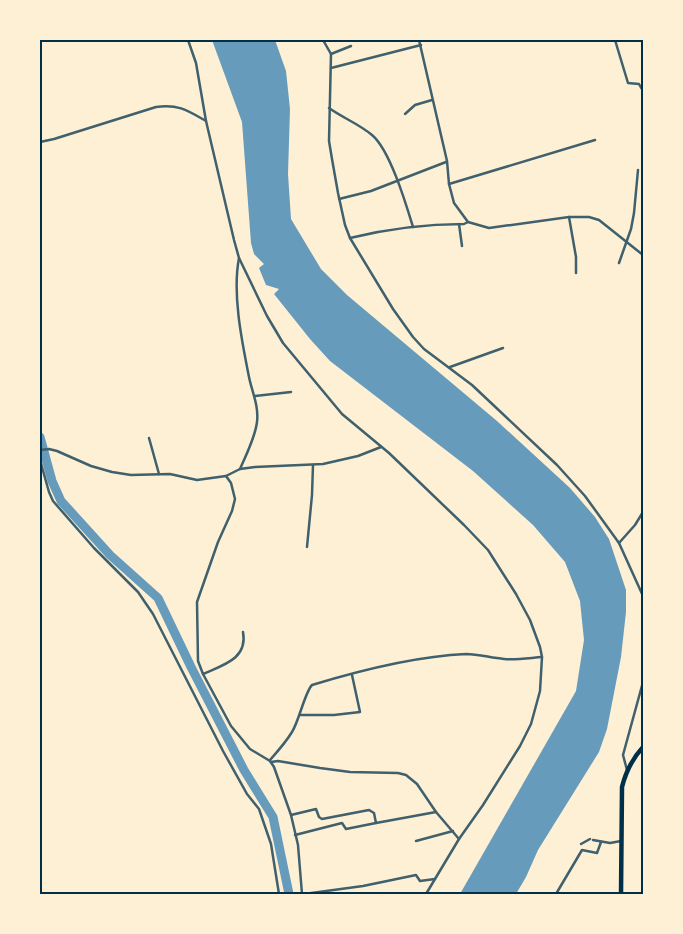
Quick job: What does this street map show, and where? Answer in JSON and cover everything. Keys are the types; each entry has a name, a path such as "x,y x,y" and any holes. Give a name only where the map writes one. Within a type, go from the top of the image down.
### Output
{"highway":[{"path":"621,894 621,794 627,770 632,760 643,747"}],"street":[{"path":"188,40 196,63 206,121 239,258 267,316 283,343 342,414 381,446 488,550 500,566 530,620 540,647 542,657 540,691 531,724 520,746 459,839 426,894"},
{"path":"323,40 331,54 330,141 339,199 350,238 413,338 424,349 472,385 557,465 585,496 619,543 643,596"},
{"path":"420,40 452,183 454,203 468,222"},
{"path":"615,40 628,83 639,84 643,91"},
{"path":"331,68 421,45"},
{"path":"331,54 351,46"},
{"path":"405,114 415,105 432,100"},
{"path":"40,142 166,105 181,107 206,121"},
{"path":"329,108 355,122 375,138 398,181 413,227"},
{"path":"452,183 595,140"},
{"path":"339,199 371,191 447,162"},
{"path":"619,263 634,213 638,170"},
{"path":"350,238 378,231 413,227 468,222 489,228 582,216 599,220 643,255"},
{"path":"569,217 576,257 576,273"},
{"path":"459,224 462,246"},
{"path":"239,258 237,285 239,318 257,410 257,423 240,469"},
{"path":"450,367 503,348"},
{"path":"255,396 291,392"},
{"path":"149,438 158,474"},
{"path":"41,450 57,450 90,466 112,472 131,475 170,474 197,480 226,476 240,469 324,464 358,456 381,446"},
{"path":"40,460 53,501 94,548 138,592 153,614 223,751 259,809 271,844 279,894"},
{"path":"308,547 313,466"},
{"path":"226,476 231,483 234,495 233,505 208,569 197,607 198,661 231,726 242,741 254,752 270,761 350,772 398,773 406,775 417,784 436,812 459,839"},
{"path":"619,543 635,525 643,512"},
{"path":"203,674 224,665 236,657 244,644 243,632"},
{"path":"270,761 292,733 310,687 352,675 427,658 464,654 477,654 504,659 542,657"},
{"path":"300,716 360,712 352,675"},
{"path":"627,770 623,755 643,682"},
{"path":"270,761 291,815 299,852 303,894 363,886 416,875 419,881 435,879"},
{"path":"291,815 316,809 319,818 322,819 369,810 374,813 376,823"},
{"path":"295,835 342,823 346,829 436,812"},
{"path":"416,841 453,831"},
{"path":"581,844 592,840 616,842 622,840"},
{"path":"556,894 582,850 597,853 601,842"}],"water":[{"path":"212,40 275,40 286,71 290,109 288,174 291,219 321,269 347,295 497,421 570,488 595,517 609,539 626,590 626,612 621,657 607,729 599,752 538,850 516,894 460,894 576,691 584,640 580,601 565,562 533,525 473,471 330,361 274,294 279,289 266,285 259,268 264,264 254,254 251,243 242,122"}],"waterway":[{"path":"40,437 52,481 61,501 110,555 158,598 244,770 273,817 289,894"}]}
